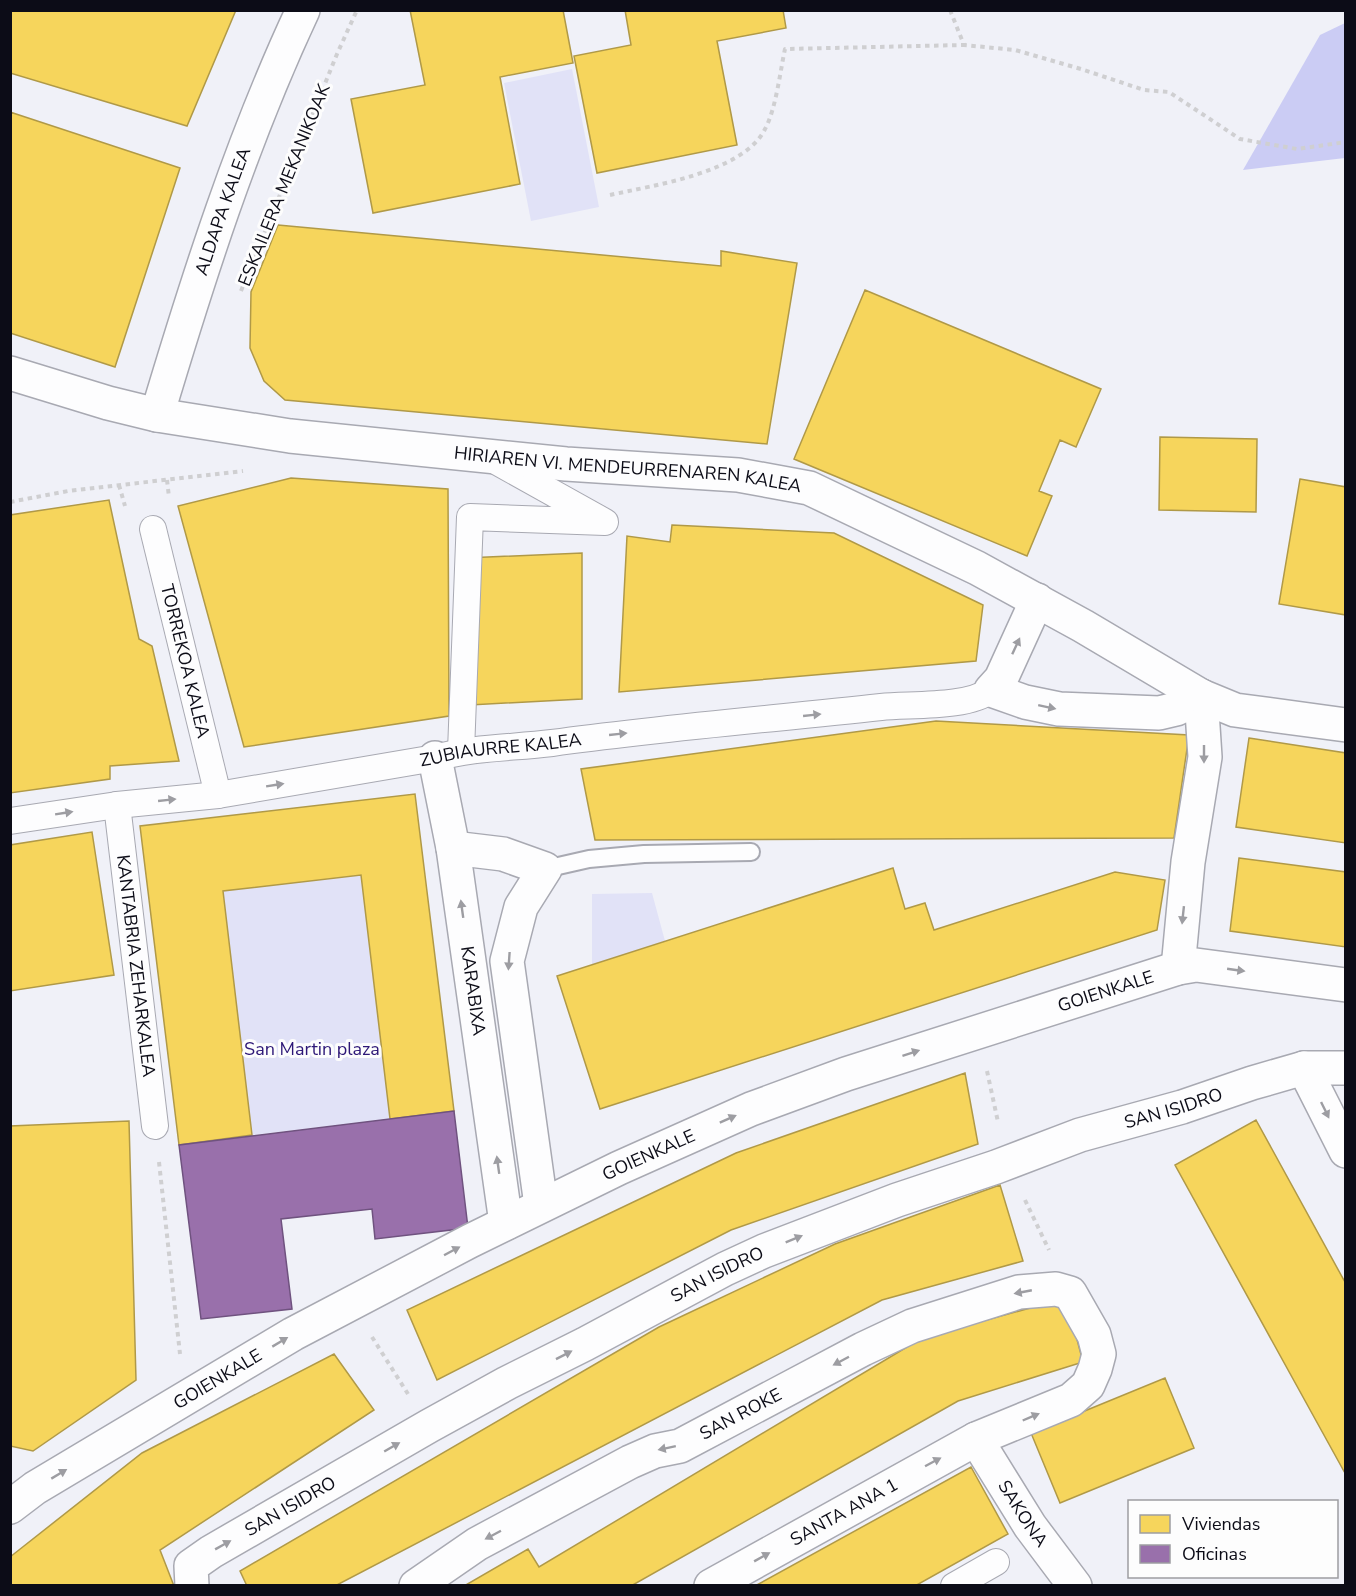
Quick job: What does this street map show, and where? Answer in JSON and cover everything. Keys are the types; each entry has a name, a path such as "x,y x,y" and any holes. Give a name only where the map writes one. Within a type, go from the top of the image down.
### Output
{"street":[{"name":"ALDAPA KALEA","path":"157,415 202,269 264,99 303,10"},
{"name":"HIRIAREN VI. MENDEURRENAREN KALEA","path":"10,373 108,403 157,415 290,436 488,457 738,475 809,488 977,568 1037,600 1202,696"},
{"path":"448,755 470,517 604,522 488,457"},
{"name":"TORREKOA KALEA","path":"153,529 218,795"},
{"path":"1037,600 1001,679 992,690 1025,702 1059,709 1159,713 1176,709 1202,696 1235,710 1346,725"},
{"name":"ZUBIAURRE KALEA","path":"10,822 117,805 218,795 448,755 617,734 964,701 985,695 992,690"},
{"path":"1178,968 1188,862 1205,757 1202,696"},
{"name":"KARABIXA","path":"448,755 453,848 506,1222"},
{"name":"KANTABRIA ZEHARKALEA","path":"117,805 155,1126"},
{"path":"453,848 503,855 545,869 521,907 507,961 541,1205"},
{"name":"GOIENKALE","path":"10,1507 35,1488 293,1334 506,1222 751,1109 846,1074 1178,968 1205,966 1346,985"},
{"path":"1304,1068 1346,1152"},
{"name":"SAN ISIDRO","path":"192,1586 191,1566 195,1562 429,1426 725,1269 806,1234 1080,1135 1182,1107 1304,1068 1346,1068"},
{"name":"SAN ROKE","path":"416,1586 477,1544 630,1462 655,1451 680,1446 863,1349 912,1326 987,1301 1028,1291 1056,1289 1070,1293 1076,1301"},
{"name":"SANTA ANA 1","path":"711,1586 976,1439 1071,1400 1088,1385 1099,1354 1094,1335 1076,1301"},
{"name":"SAKONA","path":"976,1439 1030,1526 1075,1586"},
{"path":"954,1586 996,1562"}],"lane":[{"path":"545,869 589,859 644,854 751,852"}],"path":[{"name":"ESKAILERA MEKANIKOAK","path":"237,300 357,10"},
{"path":"950,10 964,45"},
{"path":"610,195 706,172 750,150 766,129 785,49 964,45 1015,50 1144,90 1169,92 1240,139 1297,149 1346,142"},
{"path":"10,502 68,491 244,471"},
{"path":"155,1126 185,1400"},
{"path":"350,1304 429,1426"}],"green space":[{"path":"572,69 599,207 531,221 504,83"},
{"name":"San Martin plaza","path":"361,875 390,1119 252,1135 223,891"},
{"path":"652,893 665,941 592,965 592,894"}],"shaded area":[{"path":"1345,23 1345,158 1243,170 1320,35"}],"building: Viviendas":[{"path":"10,10 236,10 187,126 10,73"},
{"path":"410,10 563,10 573,63 500,77 520,184 373,213 351,99 425,85"},
{"path":"625,10 783,10 786,28 717,41 737,145 597,173 574,56 631,45"},
{"path":"10,112 180,168 115,367 10,333"},
{"path":"278,225 721,266 721,251 797,263 767,444 285,400 264,381 250,348 251,292"},
{"path":"865,290 1101,389 1076,447 1060,440 1039,491 1052,496 1027,556 794,459"},
{"path":"1160,437 1257,439 1256,512 1159,510"},
{"path":"291,478 448,489 449,716 244,747 178,506"},
{"path":"1300,479 1346,487 1346,615 1279,604"},
{"path":"109,500 139,639 152,646 179,761 110,766 110,779 10,793 10,515"},
{"path":"672,525 834,533 983,605 976,661 619,692 627,536 670,542"},
{"path":"582,553 582,699 470,705 466,558"},
{"path":"936,721 1189,735 1174,838 595,840 581,769"},
{"path":"1249,738 1346,753 1346,843 1236,827"},
{"path":"415,794 454,1111 390,1119 361,875 223,891 252,1135 179,1145 140,826"},
{"path":"92,832 114,975 10,991 10,845"},
{"path":"1239,858 1346,872 1346,947 1230,931"},
{"path":"893,868 905,909 925,903 934,930 1115,872 1165,880 1157,930 600,1109 557,976"},
{"path":"965,1073 978,1144 731,1230 437,1380 407,1310 736,1153"},
{"path":"1256,1120 1346,1284 1346,1475 1175,1165"},
{"path":"129,1121 136,1380 33,1451 10,1446 10,1126"},
{"path":"1000,1185 1023,1261 882,1300 335,1586 247,1586 240,1571 659,1327 835,1244"},
{"path":"1066,1298 1083,1362 958,1401 631,1586 464,1586 528,1549 539,1567 922,1338"},
{"path":"334,1354 374,1410 160,1550 174,1586 10,1586 10,1557 142,1453"},
{"path":"1165,1378 1194,1448 1060,1503 1031,1433"},
{"path":"971,1467 1008,1534 915,1586 755,1586"}],"building: Oficinas":[{"path":"454,1111 468,1228 375,1239 372,1209 281,1219 292,1309 201,1319 179,1145"}]}
